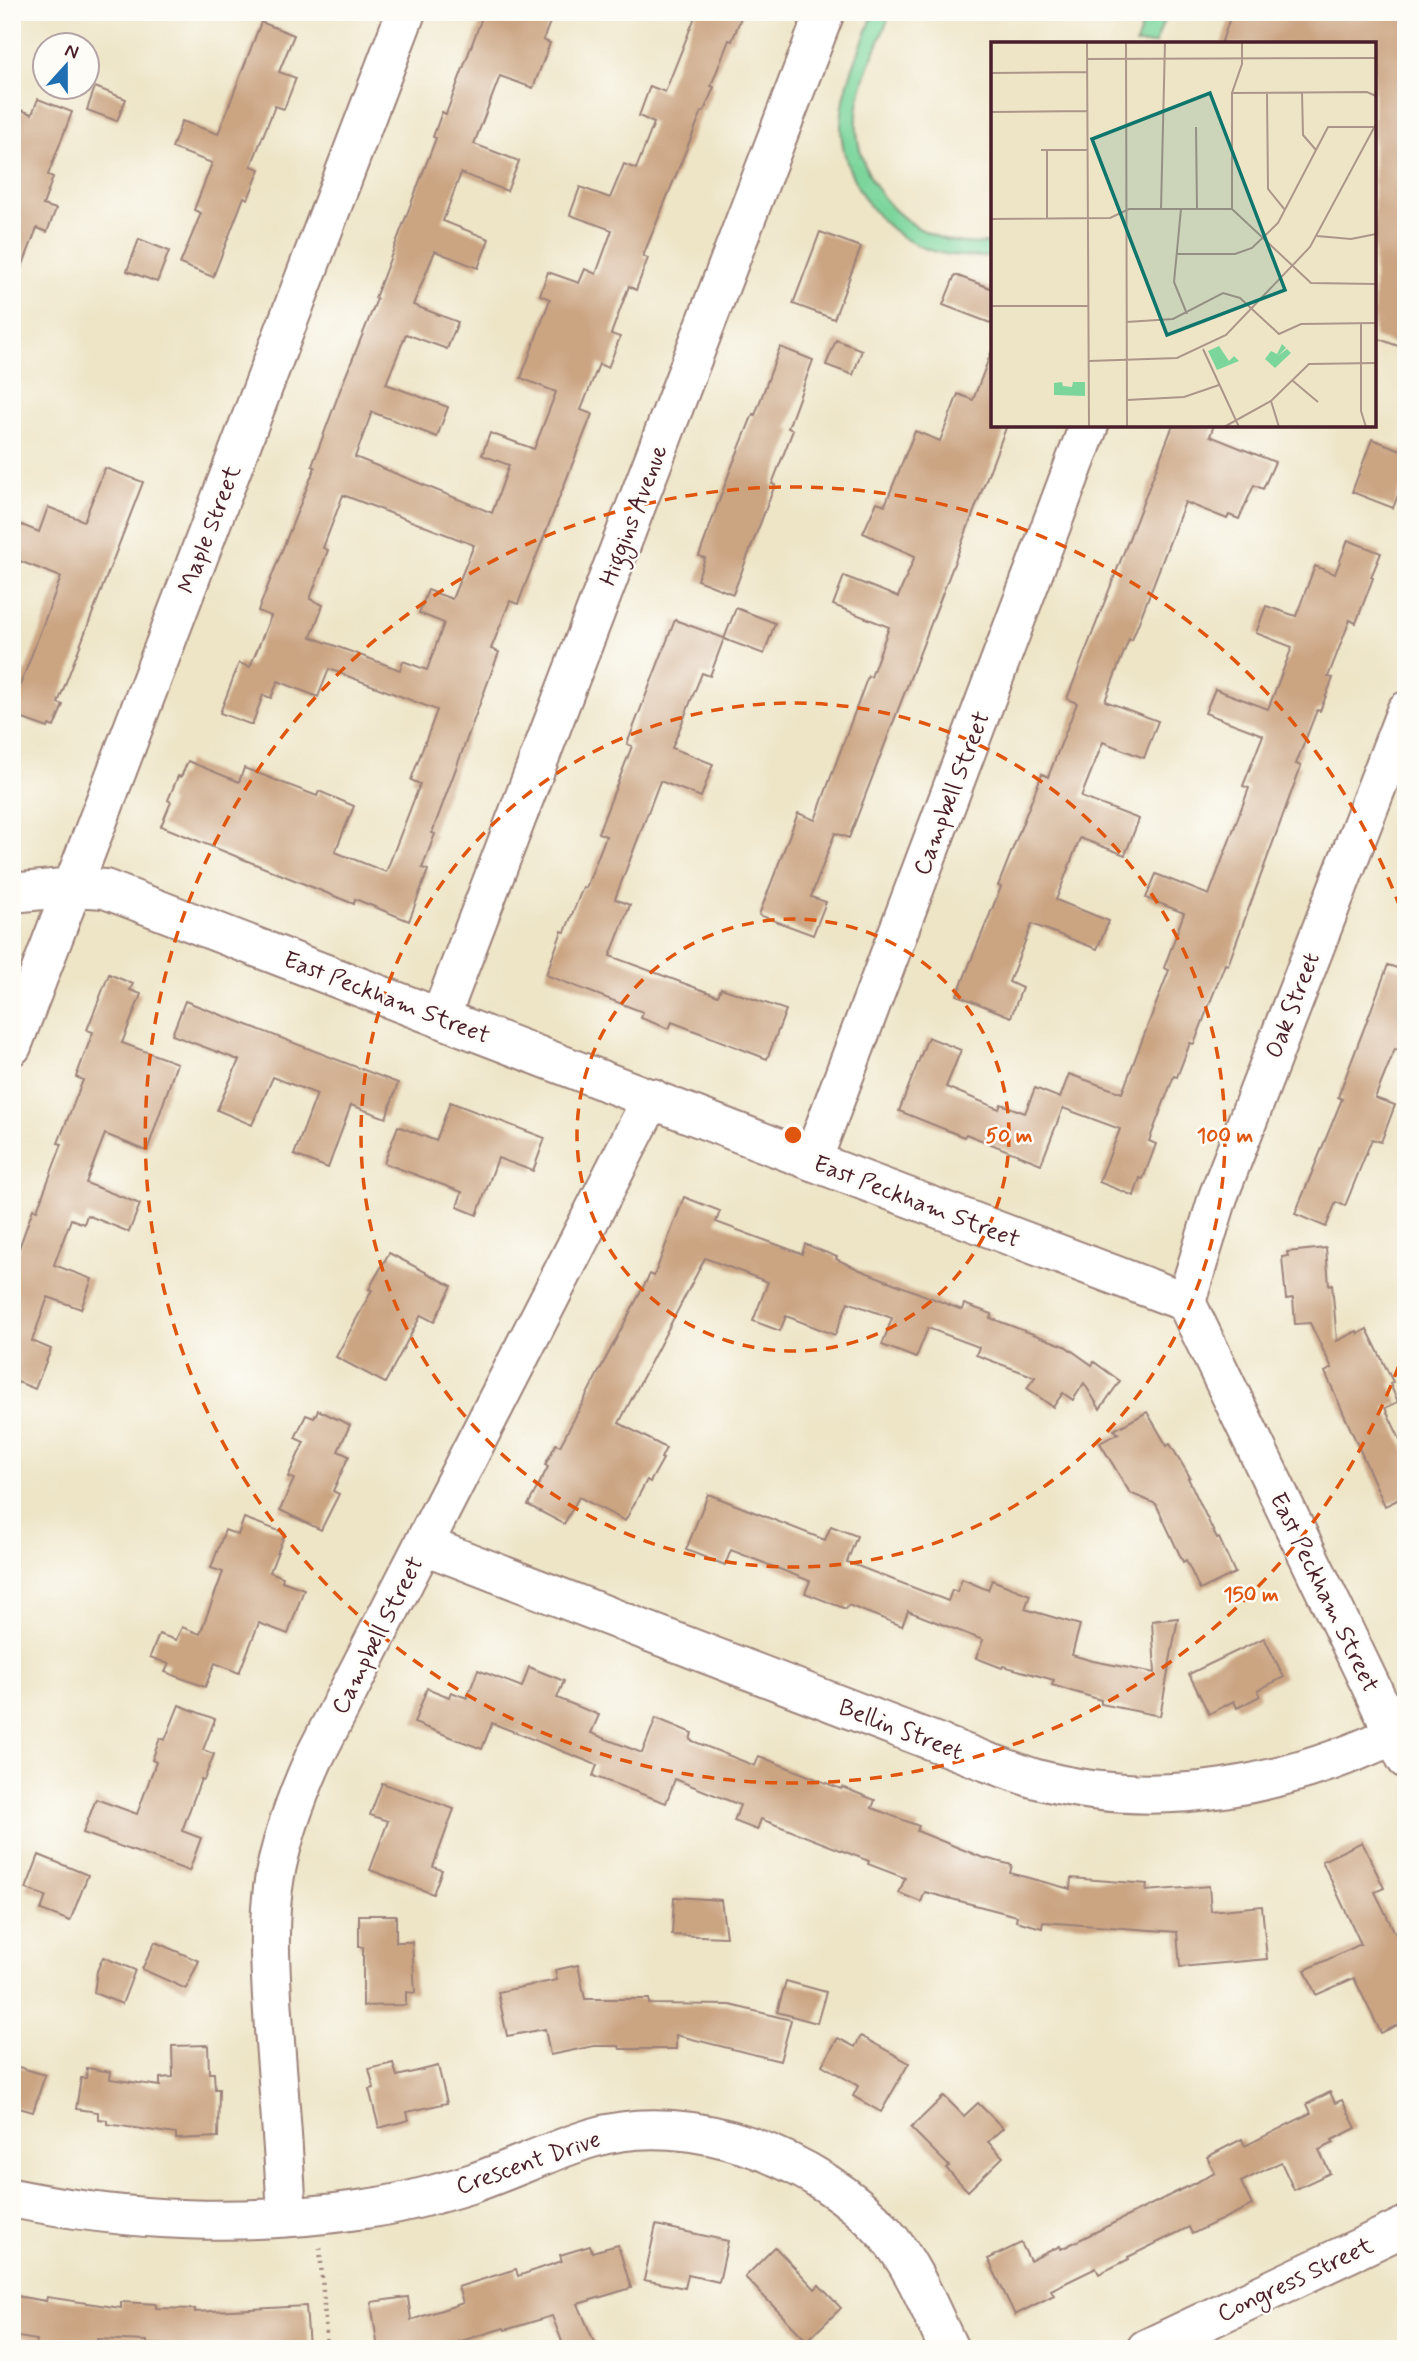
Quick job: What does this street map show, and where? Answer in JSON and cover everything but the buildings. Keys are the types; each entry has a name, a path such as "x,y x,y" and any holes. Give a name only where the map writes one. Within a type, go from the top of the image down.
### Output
{"street":[{"name":"Maple Street","path":"12,1046 406,12"},
{"name":"Higgins Avenue","path":"440,1018 825,12"},
{"name":"Campbell Street","path":"812,1161 1088,427"},
{"name":"Oak Street","path":"1186,1302 1218,1197 1406,711"},
{"name":"East Peckham Street","path":"12,893 73,887 105,889 1186,1302 1402,1741"},
{"name":"Campbell Street","path":"287,2216 270,1972 270,1918 284,1836 309,1771 653,1098"},
{"name":"Bellin Street","path":"424,1545 987,1762 1034,1778 1083,1788 1136,1793 1187,1793 1236,1788 1402,1741"},
{"name":"Crescent Drive","path":"12,2198 118,2216 204,2221 365,2209 414,2200 474,2182 593,2137 627,2130 684,2129 754,2149 784,2161 842,2194 868,2215 887,2235 905,2262 949,2349"},
{"name":"Congress Street","path":"1146,2349 1406,2226"}],"path":[{"path":"320,2242 327,2349"}],"green space":[{"path":"874,12 891,12 866,75 859,101 858,141 865,167 878,190 895,210 916,226 940,238 966,243 991,242 991,256 946,254 919,246 888,225 863,196 847,161 841,125 853,67"},
{"path":"1147,12 1167,12 1156,42 1137,42"}]}
